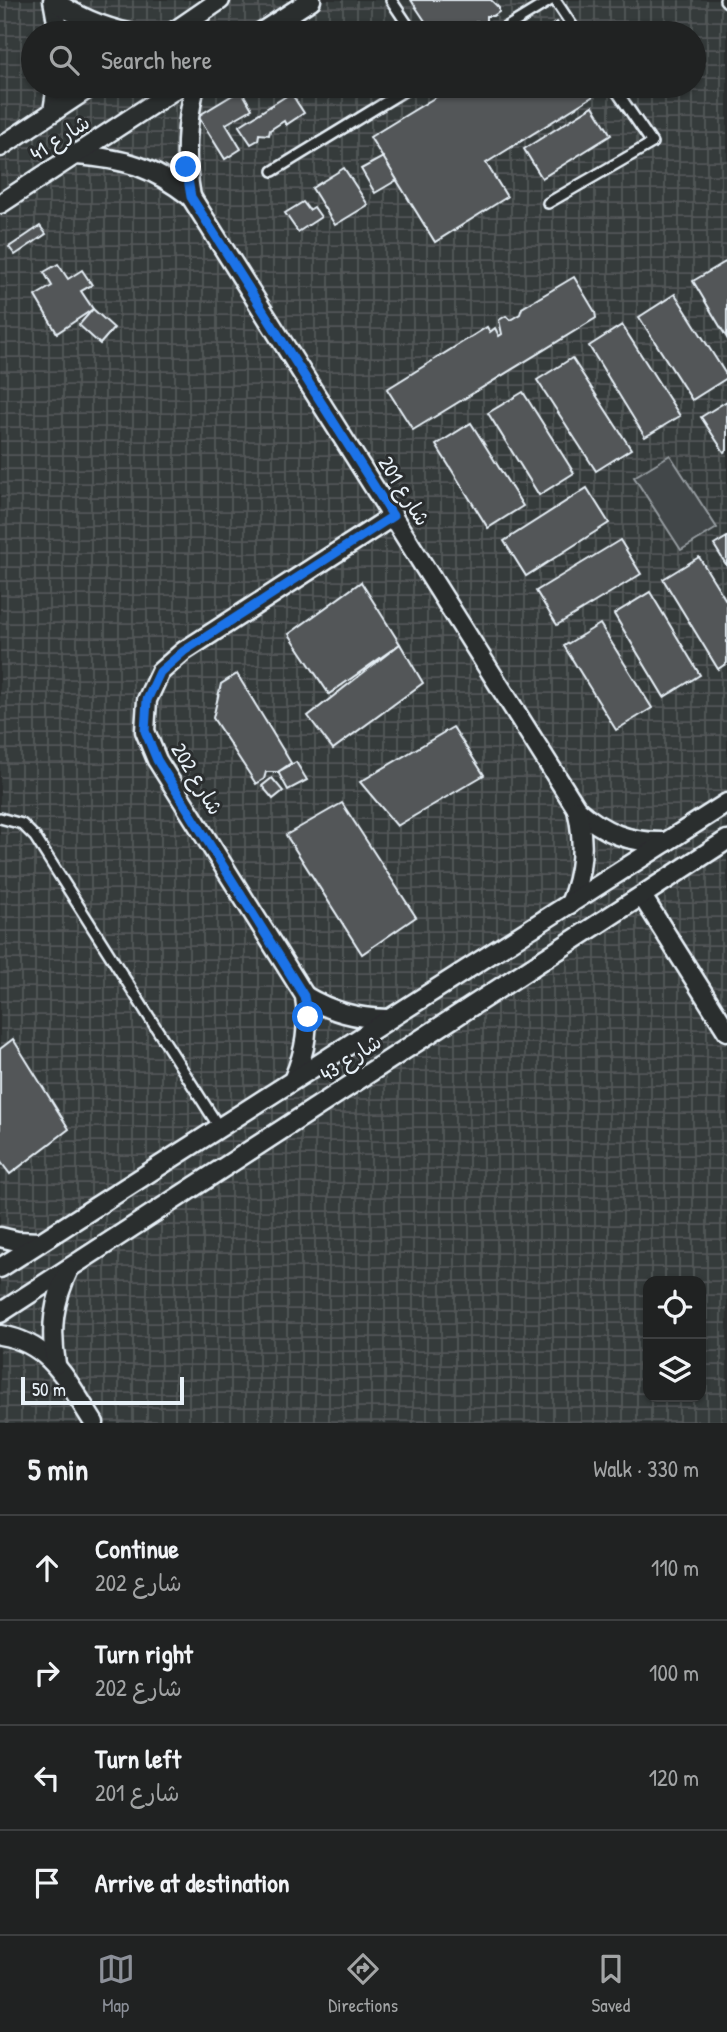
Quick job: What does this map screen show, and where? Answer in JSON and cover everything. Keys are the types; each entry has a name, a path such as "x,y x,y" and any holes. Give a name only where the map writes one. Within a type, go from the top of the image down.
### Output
{"street":[{"path":"189,21 220,0"},
{"path":"279,21 311,0"},
{"path":"53,1 57,21"},
{"path":"53,1 89,21"},
{"path":"53,111 56,98"},
{"name":"شارع 41","path":"0,147 73,98"},
{"name":"شارع 41","path":"0,204 162,98"},
{"name":"شارع 201","path":"191,197 186,167 186,137 193,98"},
{"name":"شارع 201","path":"76,155 139,165 167,178 191,197 578,809 582,827 582,866 570,904"},
{"name":"شارع 202","path":"294,1079 303,1059 307,1038 308,1017 304,996 157,760 145,731 147,700 160,672 184,651 393,516"},
{"name":"شارع 43","path":"0,1268 727,803"},
{"name":"شارع 201","path":"578,809 608,832 646,843 666,842"},
{"name":"شارع 43","path":"0,1313 727,841"},
{"path":"642,896 727,1031"},
{"path":"304,996 344,1014 387,1018"},
{"path":"0,1237 40,1242"},
{"path":"56,1364 52,1339 53,1314 59,1291 70,1268"},
{"path":"0,1335 13,1337 36,1347 56,1364 94,1423"}],"lane":[{"path":"391,0 405,21"},
{"path":"517,21 553,0 568,21"},
{"path":"273,171 392,98"},
{"path":"548,203 652,143 621,98"},
{"path":"0,818 22,824 35,837 219,1127"}],"shaded area":[{"path":"0,0 727,0 727,1423 0,1423"},
{"path":"670,455 717,528 681,550 634,477"}],"building":[{"path":"411,0 491,0 499,8 499,12 493,16 486,16 486,21 425,21"},
{"path":"228,98 246,98 252,109 226,124 241,149 225,159 198,116"},
{"path":"283,98 294,98 304,113 286,125 284,121 270,130 269,135 259,134 258,140 251,144 239,126"},
{"path":"434,98 590,98 486,163 507,197 435,242 370,137"},
{"path":"593,106 611,135 542,178 524,149"},
{"path":"383,157 397,180 375,193 361,169"},
{"path":"344,168 368,205 335,225 312,188"},
{"path":"303,202 309,210 314,207 321,217 298,232 285,213"},
{"path":"40,226 46,234 15,255 9,247"},
{"path":"727,261 727,338 693,281"},
{"path":"58,264 68,279 82,270 92,285 81,291 93,309 57,333 35,296 52,286 44,272"},
{"path":"574,277 596,318 413,430 387,389 487,327 490,332 495,328 499,336 502,334 499,320 506,316 510,320 520,314 522,308"},
{"path":"675,294 727,376 692,400 639,317"},
{"path":"93,309 114,328 100,344 79,325"},
{"path":"622,325 680,416 645,437 589,346"},
{"path":"572,358 631,449 596,471 537,380"},
{"path":"523,392 574,473 539,495 488,413"},
{"path":"727,401 727,450 724,452 701,417"},
{"path":"471,423 523,506 488,528 436,445"},
{"path":"587,488 609,523 526,576 504,541"},
{"path":"727,537 727,566 714,545"},
{"path":"620,540 641,574 557,625 536,591"},
{"path":"699,557 727,602 727,663 718,669 663,579"},
{"path":"361,582 400,644 329,694 289,634"},
{"path":"650,592 700,675 664,697 614,614"},
{"path":"600,624 652,708 616,730 564,646"},
{"path":"400,644 423,683 333,749 308,716"},
{"path":"237,674 291,763 278,772 266,772 264,779 256,784 213,718 221,684"},
{"path":"453,727 484,775 397,826 360,782"},
{"path":"296,762 307,780 288,790 278,772"},
{"path":"272,778 283,791 273,799 262,786"},
{"path":"342,803 416,917 362,954 286,835"},
{"path":"13,1039 69,1129 10,1174 0,1161 0,1049"}],"route":[{"path":"186,167 191,197 393,516 184,651 160,672 147,700 145,731 157,760 304,996 308,1017"}]}
